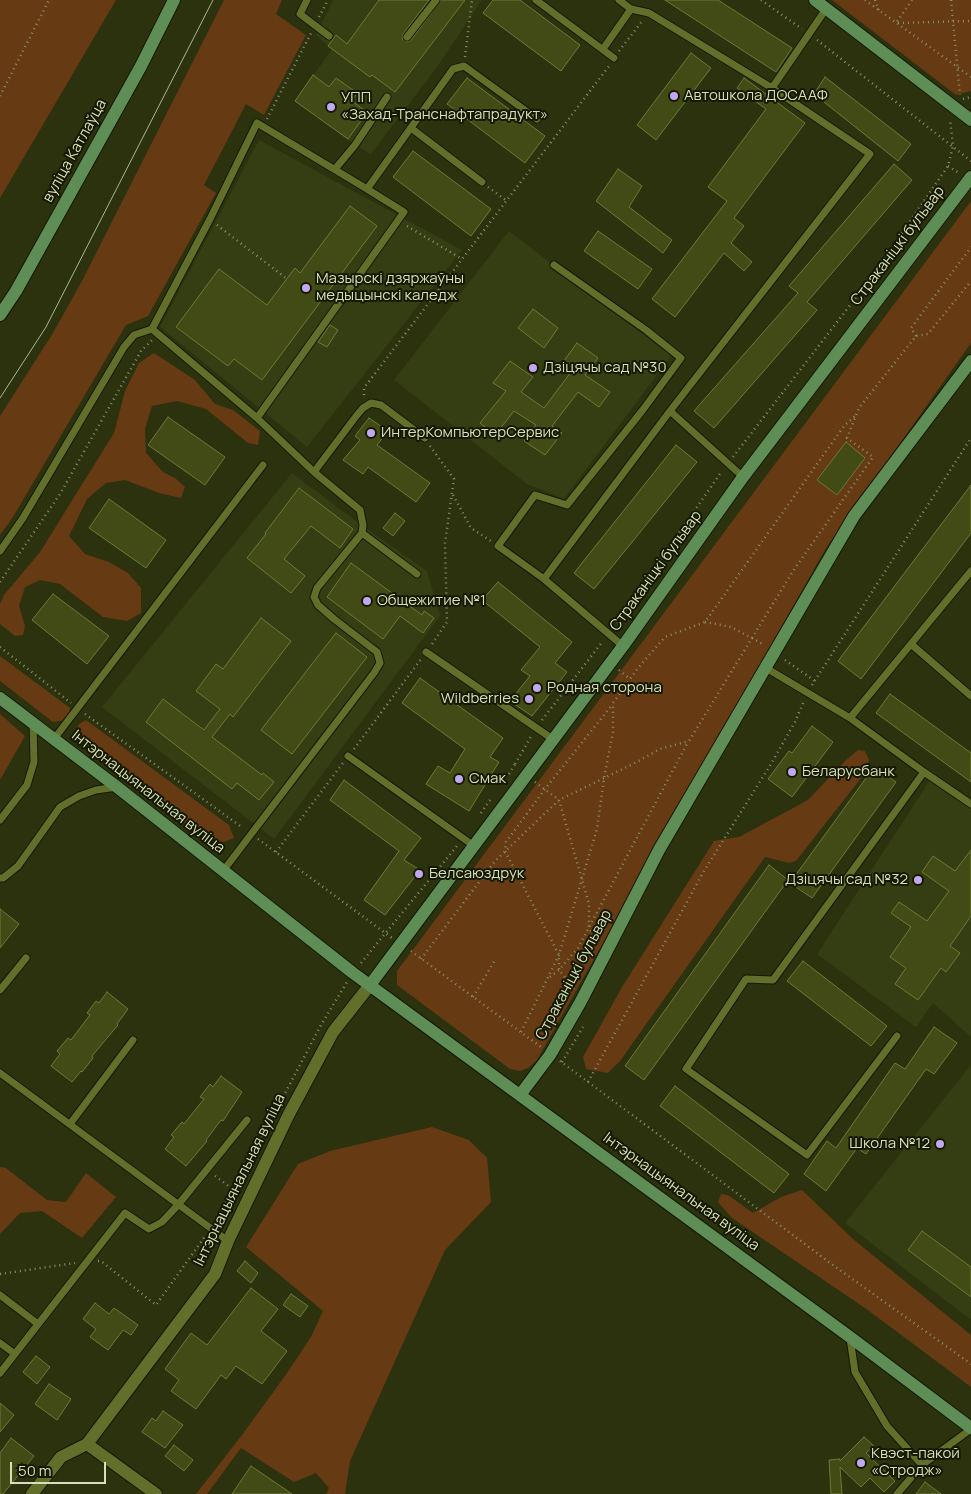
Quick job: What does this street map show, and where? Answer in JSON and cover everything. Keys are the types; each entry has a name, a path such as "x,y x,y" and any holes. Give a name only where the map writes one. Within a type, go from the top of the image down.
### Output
{"street":[{"name":"вуліца Катлаўца","path":"0,315 16,291 141,66 174,0"},
{"path":"815,0 958,104 971,120"},
{"name":"Страканіцкі бульвар","path":"370,985 554,740 743,477 966,176"},
{"name":"Страканіцкі бульвар","path":"520,1095 550,1055 659,850 854,516 969,367"},
{"name":"Інтэрнацыянальная вуліца","path":"0,698 370,985 850,1336 971,1428"},
{"name":"Інтэрнацыянальная вуліца","path":"32,1494 61,1457 87,1444 215,1274 228,1241 289,1114 333,1032 370,985"},
{"path":"87,1444 156,1494"}],"lane":[{"path":"307,0 300,14 329,36"},
{"path":"407,37 436,0"},
{"path":"536,0 614,58"},
{"path":"544,579 670,411 870,154 772,88 649,13 630,9 619,0"},
{"path":"772,88 826,8"},
{"path":"603,49 630,9"},
{"path":"368,189 453,70 464,66 537,119"},
{"path":"335,169 355,145 387,97"},
{"path":"0,551 23,518 124,347 134,335 152,329 210,219 257,123 404,212 257,418"},
{"path":"411,128 482,182"},
{"path":"554,265 646,330 681,358 642,411 567,504 535,495 498,546 544,579 623,646"},
{"path":"152,329 257,418 314,472 360,510 363,525 362,533 317,588 314,597 318,604 334,619 377,652 380,663 223,871"},
{"path":"314,472 363,408 370,403 381,405 425,438"},
{"path":"670,411 743,477"},
{"path":"54,739 263,465"},
{"path":"362,533 417,574"},
{"path":"850,718 971,571"},
{"path":"911,644 971,696"},
{"path":"426,652 554,740"},
{"path":"766,668 850,718 971,804"},
{"path":"0,820 27,785 34,762 34,723"},
{"path":"348,756 474,846"},
{"path":"897,1036 806,1156 686,1069 746,979 773,980 924,772"},
{"path":"0,878 4,878 18,866 60,807 79,796 96,790 117,788"},
{"path":"0,990 26,958"},
{"path":"70,1124 133,1040"},
{"path":"0,1073 228,1241"},
{"path":"0,1374 125,1213 149,1229 162,1222 247,1120"},
{"path":"0,1295 38,1324"},
{"path":"850,1336 855,1372 887,1426 922,1465"},
{"path":"0,1342 15,1354"},
{"path":"897,1494 922,1465 971,1428"}],"path":[{"path":"0,96 49,0"},
{"path":"263,126 328,0"},
{"path":"464,66 472,0"},
{"path":"760,0 808,33 971,161"},
{"path":"865,0 971,77"},
{"path":"875,0 880,11"},
{"path":"896,23 912,0"},
{"path":"950,0 957,68 958,104"},
{"path":"363,408 364,388 649,13"},
{"path":"896,23 971,21"},
{"path":"509,774 536,728 609,634 728,463 871,278 924,202 948,166 953,146 949,116 958,104 971,97"},
{"path":"948,166 966,176"},
{"path":"482,182 507,201"},
{"path":"924,202 934,208"},
{"path":"210,219 286,279"},
{"path":"399,221 462,259"},
{"path":"916,336 912,328 971,247"},
{"path":"548,978 559,970 578,948 689,741 793,571 873,458 847,438 859,408 916,336 928,334 971,281"},
{"path":"0,582 60,494 141,351 159,334"},
{"path":"705,622 844,426 856,415"},
{"path":"425,438 454,479 445,543 447,622 426,652"},
{"path":"588,1082 704,871 795,722 815,680 971,438"},
{"path":"452,494 471,528 498,546"},
{"path":"582,998 559,970 559,955 505,850 506,842 545,789 613,704 630,679 665,637 705,622 730,627 752,638 815,680"},
{"path":"0,647 78,709 562,1062 837,1268 971,1364"},
{"path":"609,664 630,679"},
{"path":"521,1032 559,955 597,829 613,732 613,704"},
{"path":"421,959 495,861 559,800 660,749 689,741"},
{"path":"515,764 527,776 559,800 589,904"},
{"path":"472,996 495,960"},
{"path":"562,1062 583,1027"},
{"path":"207,1170 234,1190"},
{"path":"0,1274 69,1263 101,1261 156,1305 211,1228"}],"shaded area":[{"path":"0,0 116,0 0,198"},
{"path":"224,0 282,0 276,14 306,35 264,115 246,104 204,185 216,193 148,316 126,325 13,517 0,535 0,416 53,333 83,279"},
{"path":"333,0 482,0 437,67 371,154 355,145 295,101 332,49 316,35"},
{"path":"832,0 971,0 971,91 956,95"},
{"name":"Мазырскі дзяржаўны медыцынскі каледж","path":"259,140 462,250 307,447 160,327"},
{"path":"971,201 971,343 826,548 537,1060 528,1068 520,1071 510,1069 397,985 397,971"},
{"name":"Дзіцячы сад №30","path":"509,231 671,356 564,499 527,484 394,380"},
{"path":"154,353 195,380 215,404 233,410 260,431 258,445 248,443 206,409 177,401 152,406 145,429 146,453 163,472 175,478 185,487 181,498 159,493 125,480 106,483 87,499 69,536 85,554 109,562 128,573 141,588 141,613 127,621 103,617 60,584 40,580 25,587 19,606 25,626 23,635 15,636 0,624 0,604 4,595 40,552 114,433 125,391 139,363"},
{"path":"292,473 427,571 440,616 274,839 102,707"},
{"path":"0,656 70,708 69,716 65,720 53,722 0,681"},
{"path":"0,714 25,736 0,780"},
{"path":"86,720 229,825 234,838 224,842 205,839 78,739 76,730 79,724"},
{"path":"858,750 865,751 869,760 865,773 796,861 789,863 765,857 620,1061 608,1073 586,1069 583,1057 622,987 714,841 739,837 808,800"},
{"name":"Дзіцячы сад №32","path":"932,777 971,805 971,1037 933,1003 916,1027 817,954"},
{"name":"Школа №12","path":"971,1065 971,1320 845,1223"},
{"path":"432,1127 469,1140 487,1158 491,1202 445,1250 350,1461 345,1494 326,1494 329,1488 316,1473 294,1482 241,1448 207,1494 196,1494 287,1373 311,1337 323,1311 246,1247 298,1164 330,1151"},
{"path":"0,1167 6,1168 47,1200 66,1202 86,1173 116,1197 82,1238 42,1211 20,1213 0,1234"},
{"path":"802,1190 853,1239 971,1335 971,1387 865,1308 732,1218 718,1202 721,1194 728,1195 753,1213 781,1197"}],"building":[{"path":"379,0 429,0 403,34 402,39 407,42 411,40 441,0 465,0 395,92 372,75 370,77 328,46 336,35 347,44"},
{"path":"493,0 520,0 580,45 561,71 483,13"},
{"path":"665,0 718,0 792,48 776,72"},
{"name":"Автошкола ДОСААФ","path":"691,53 711,68 656,140 637,125"},
{"name":"УПП «Захад-Транснафтапрадукт»","path":"313,75 329,87 336,78 357,93 352,101 367,112 348,139 295,101"},
{"path":"825,77 911,144 898,161 814,94"},
{"path":"467,78 545,136 525,163 447,104"},
{"path":"744,78 805,123 734,218 744,226 731,243 752,262 744,271 724,253 675,317 652,299 727,201 708,187 766,109 737,88"},
{"path":"413,151 491,209 471,236 393,177"},
{"path":"894,164 912,180 807,302 817,310 714,428 694,411 798,293 789,286"},
{"path":"618,169 642,186 629,207 672,240 663,253 596,201"},
{"path":"350,206 377,226 262,380 234,359 228,366 176,327 219,269 267,305 295,268 300,273"},
{"path":"598,231 652,269 638,289 584,251"},
{"path":"533,309 558,328 544,348 518,328"},
{"path":"330,325 338,330 327,347 318,342"},
{"path":"577,343 598,358 585,375 610,392 599,407 578,392 552,426 562,433 545,455 524,441 536,425 514,411 495,435 480,423 506,391 493,383 510,361 533,377 521,392 544,408 571,372 561,365"},
{"path":"168,417 225,457 205,485 148,445"},
{"path":"369,418 388,431 377,445 430,483 416,502 368,467 363,474 343,460 360,440 355,436"},
{"path":"846,442 865,458 837,495 817,480"},
{"path":"676,445 697,462 594,589 574,573"},
{"path":"971,485 971,533 861,679 838,661"},
{"path":"299,488 353,529 340,548 311,526 284,559 305,576 291,593 247,558"},
{"path":"109,499 166,540 146,568 89,528"},
{"path":"395,513 405,521 393,536 383,528"},
{"name":"Общежитие №1","path":"351,563 422,615 424,611 434,618 423,633 400,616 383,639 327,597"},
{"path":"498,582 572,642 555,663 567,672 532,716 510,701 530,676 521,670 540,647 482,600"},
{"path":"53,594 109,636 87,664 32,620"},
{"path":"261,618 291,641 233,717 230,714 212,737 274,782 259,800 237,783 232,789 146,722 163,699 204,730 220,709 196,691 216,664 223,669"},
{"path":"336,633 367,657 292,754 261,730"},
{"path":"420,678 503,738 490,757 499,762 469,811 426,784 438,766 450,773 465,749 402,703"},
{"path":"890,694 971,753 971,782 876,713"},
{"name":"Беларусбанк","path":"812,726 833,742 792,797 768,779 789,751 792,753"},
{"path":"874,767 896,782 812,898 790,883"},
{"path":"344,780 421,838 404,860 420,870 385,915 364,900 399,851 330,800"},
{"path":"971,850 971,916 950,946 960,953 946,972 941,968 918,1000 895,984 906,968 890,957 911,927 891,913 899,902 927,921 949,891 922,872 933,856 955,871"},
{"path":"769,865 788,880 644,1080 625,1066"},
{"path":"0,909 19,924 0,948"},
{"path":"803,961 887,1026 871,1046 787,981"},
{"path":"107,992 128,1009 118,1025 92,1056 93,1058 72,1082 51,1066 60,1054 57,1051 68,1038 71,1040 90,1015 87,1013 96,1001 99,1003"},
{"path":"934,1027 957,1043 934,1074 926,1069 866,1154 857,1148 826,1191 804,1174 827,1141 836,1148 895,1063 905,1069"},
{"path":"221,1076 242,1092 223,1121 221,1120 207,1141 186,1166 165,1149 174,1137 171,1135 182,1122 184,1124 204,1099 200,1097 210,1084 213,1087"},
{"path":"675,1086 789,1174 774,1193 660,1106"},
{"path":"922,1231 971,1267 971,1297 908,1250"},
{"path":"245,1261 258,1273 251,1283 237,1271"},
{"path":"251,1288 278,1309 261,1331 287,1351 262,1384 236,1366 226,1379 221,1375 196,1409 171,1391 179,1380 165,1369 191,1333 207,1345"},
{"path":"291,1294 308,1306 300,1317 283,1305"},
{"path":"95,1303 109,1314 114,1308 138,1325 131,1335 123,1330 108,1350 90,1337 96,1329 83,1319"},
{"path":"36,1356 50,1367 37,1384 23,1372"},
{"path":"49,1384 71,1399 57,1420 35,1404"},
{"path":"0,1403 14,1415 0,1432"},
{"path":"163,1411 183,1425 165,1448 142,1432 152,1418 156,1421"},
{"name":"Квэст-пакой «Стродж»","path":"864,1437 874,1446 866,1453 895,1481 884,1492 870,1478 861,1487 840,1467 842,1494 831,1494 829,1460 840,1459 840,1461"},
{"path":"11,1438 34,1456 3,1494 0,1494 0,1453"},
{"path":"174,1445 193,1460 184,1471 165,1456"},
{"path":"251,1466 292,1494 232,1494"},
{"path":"925,1482 941,1494 916,1494"}],"tram line":[{"path":"0,398 46,327 213,0"}],"place":[{"name":"Автошкола ДОСААФ","path":"674,96"},
{"name":"УПП «Захад-Транснафтапрадукт»","path":"331,107"},
{"name":"Мазырскі дзяржаўны медыцынскі каледж","path":"306,288"},
{"name":"Дзіцячы сад №30","path":"533,368"},
{"name":"ИнтерКомпьютерСервис","path":"371,433"},
{"name":"Общежитие №1","path":"367,601"},
{"name":"Родная сторона","path":"537,688"},
{"name":"Wildberries","path":"529,699"},
{"name":"Беларусбанк","path":"792,772"},
{"name":"Смак","path":"459,779"},
{"name":"Белсаюздрук","path":"419,874"},
{"name":"Дзіцячы сад №32","path":"918,880"},
{"name":"Школа №12","path":"940,1144"},
{"name":"Квэст-пакой «Стродж»","path":"861,1463"}]}
